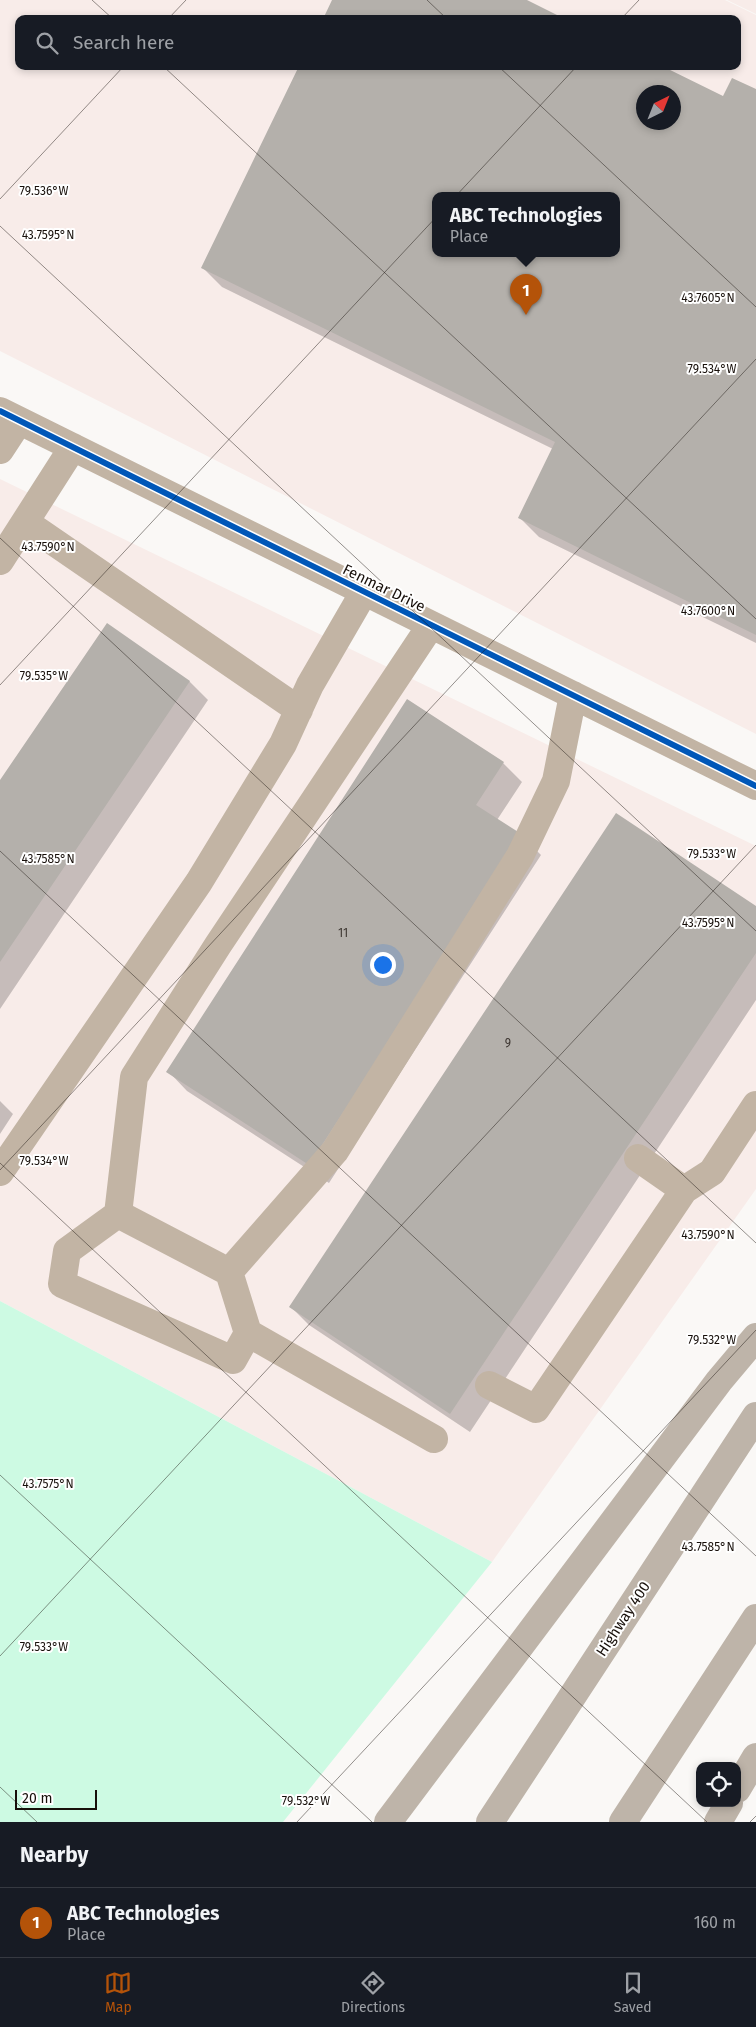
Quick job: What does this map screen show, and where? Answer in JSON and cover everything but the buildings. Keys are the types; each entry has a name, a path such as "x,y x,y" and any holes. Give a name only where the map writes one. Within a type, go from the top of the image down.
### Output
{"highway":[{"path":"388,1822 719,1381 756,1336"},
{"name":"Highway 400","path":"490,1822 756,1416"},
{"path":"623,1822 756,1618"},
{"path":"741,1782 756,1757"},
{"path":"718,1822 727,1807"}],"street":[{"name":"Fenmar Drive","path":"10,416 756,786"},
{"path":"0,450 10,416"},
{"path":"0,561 73,447"},
{"path":"25,522 299,710"},
{"path":"0,1172 199,882 283,744 310,685 364,592"},
{"path":"248,1333 233,1360 62,1284 67,1251 118,1214 134,1077 430,625"},
{"path":"229,1272 335,1151 520,856 556,781 572,695"},
{"path":"489,1385 536,1409 684,1190 712,1172 756,1105"},
{"path":"638,1158 684,1190"},
{"path":"118,1214 229,1272 248,1333 434,1439"}],"shaded area":[{"path":"0,0 725,0 756,15 756,734 0,351"},
{"path":"727,0 756,0 756,14"},
{"path":"0,479 756,846 756,1189 492,1562 0,1301"}],"green space":[{"path":"0,1301 492,1562 283,1822 0,1822"}],"cycle path":[{"path":"0,411 756,786"}],"place":[{"name":"ABC Technologies","path":"526,315"}]}
